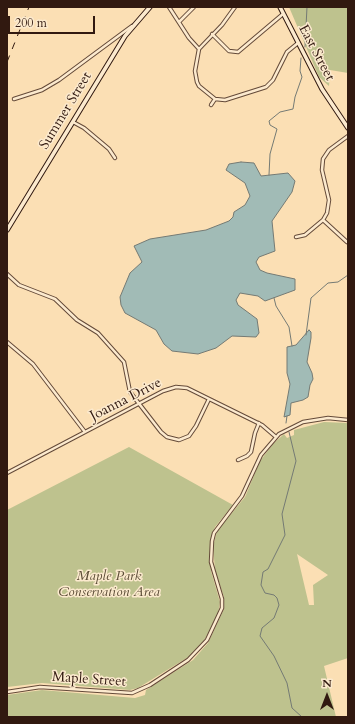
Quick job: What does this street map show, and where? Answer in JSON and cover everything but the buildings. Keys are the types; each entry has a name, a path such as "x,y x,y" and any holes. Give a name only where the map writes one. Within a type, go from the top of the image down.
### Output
{"main road":[{"name":"Summer Street","path":"7,230 132,26 150,7"},
{"name":"East Street","path":"280,7 332,106 348,128"}],"street":[{"path":"169,7 178,22 199,49"},
{"path":"178,22 194,7"},
{"path":"235,7 199,49 195,71 197,82 199,86 215,99 225,100 266,87 272,80 287,52 298,43"},
{"path":"212,34 229,51 238,52 283,14"},
{"path":"14,99 42,90 59,80 132,26"},
{"path":"211,105 215,99"},
{"path":"73,122 84,128 109,149 115,158"},
{"path":"296,237 304,235 323,220 329,206 322,170 323,159 329,150 348,136"},
{"path":"323,220 347,242"},
{"path":"7,274 19,285 55,299 77,320 98,333 124,362 127,370 129,389 165,436 172,439 187,437 195,429 209,399"},
{"path":"7,342 33,364 85,432"},
{"name":"Joanna Drive","path":"7,472 139,404 176,387 187,388 260,423 276,438"},
{"name":"Maple Street","path":"7,692 44,687 123,694 135,692 150,685 193,656 210,636 222,608 222,600 211,562 214,533 242,496 261,455 276,438 292,426 311,419 328,418 348,420"},
{"path":"238,460 247,456 251,452 255,433 260,423"}],"green space":[{"path":"289,7 348,7 348,73 330,70 329,86 319,77"},
{"path":"324,422 348,423 348,658 324,666 336,717 7,717 7,695 42,690 135,698 145,695 146,690 193,660 208,643 224,609 224,597 215,570 213,546 217,531 245,497 260,461 273,444 284,434 287,438 294,435 294,430","holes":["297,554 328,575 313,585 314,605 309,605"]},
{"name":"Maple Park Conservation Area","path":"129,447 233,505 215,527 210,542 211,571 220,602 218,614 204,641 190,656 138,688 130,690 42,683 7,687 7,510"}],"water":[{"path":"241,162 254,163 261,176 288,173 295,181 292,192 272,221 275,251 259,257 256,262 260,270 295,279 295,290 265,301 258,296 240,293 236,300 238,305 257,319 259,333 256,337 232,336 216,348 198,354 172,351 164,344 156,330 125,313 121,305 120,297 130,273 142,262 134,246 150,239 206,230 229,221 233,217 234,212 245,205 250,196 245,183 226,170 229,164"},
{"path":"309,330 311,332 311,338 307,362 313,379 310,385 308,397 291,403 290,415 284,417 290,384 287,373 287,347 296,345"}],"waterway":[{"path":"305,47 307,7"},
{"path":"269,175 270,154 277,129 270,125 269,121 280,112 293,109 295,97 302,77 300,71 301,58"},
{"path":"306,335 311,298 328,283 338,282 348,275"},
{"path":"274,298 276,306 289,327 292,346"},
{"path":"286,423 287,416"},
{"path":"289,432 296,461 282,514 285,535 268,569 263,572 261,585 265,593 274,595 277,598 279,605 274,618 262,628 260,636 274,656 287,683 292,708 302,717"}],"railway":[{"path":"7,62 29,7"}]}
